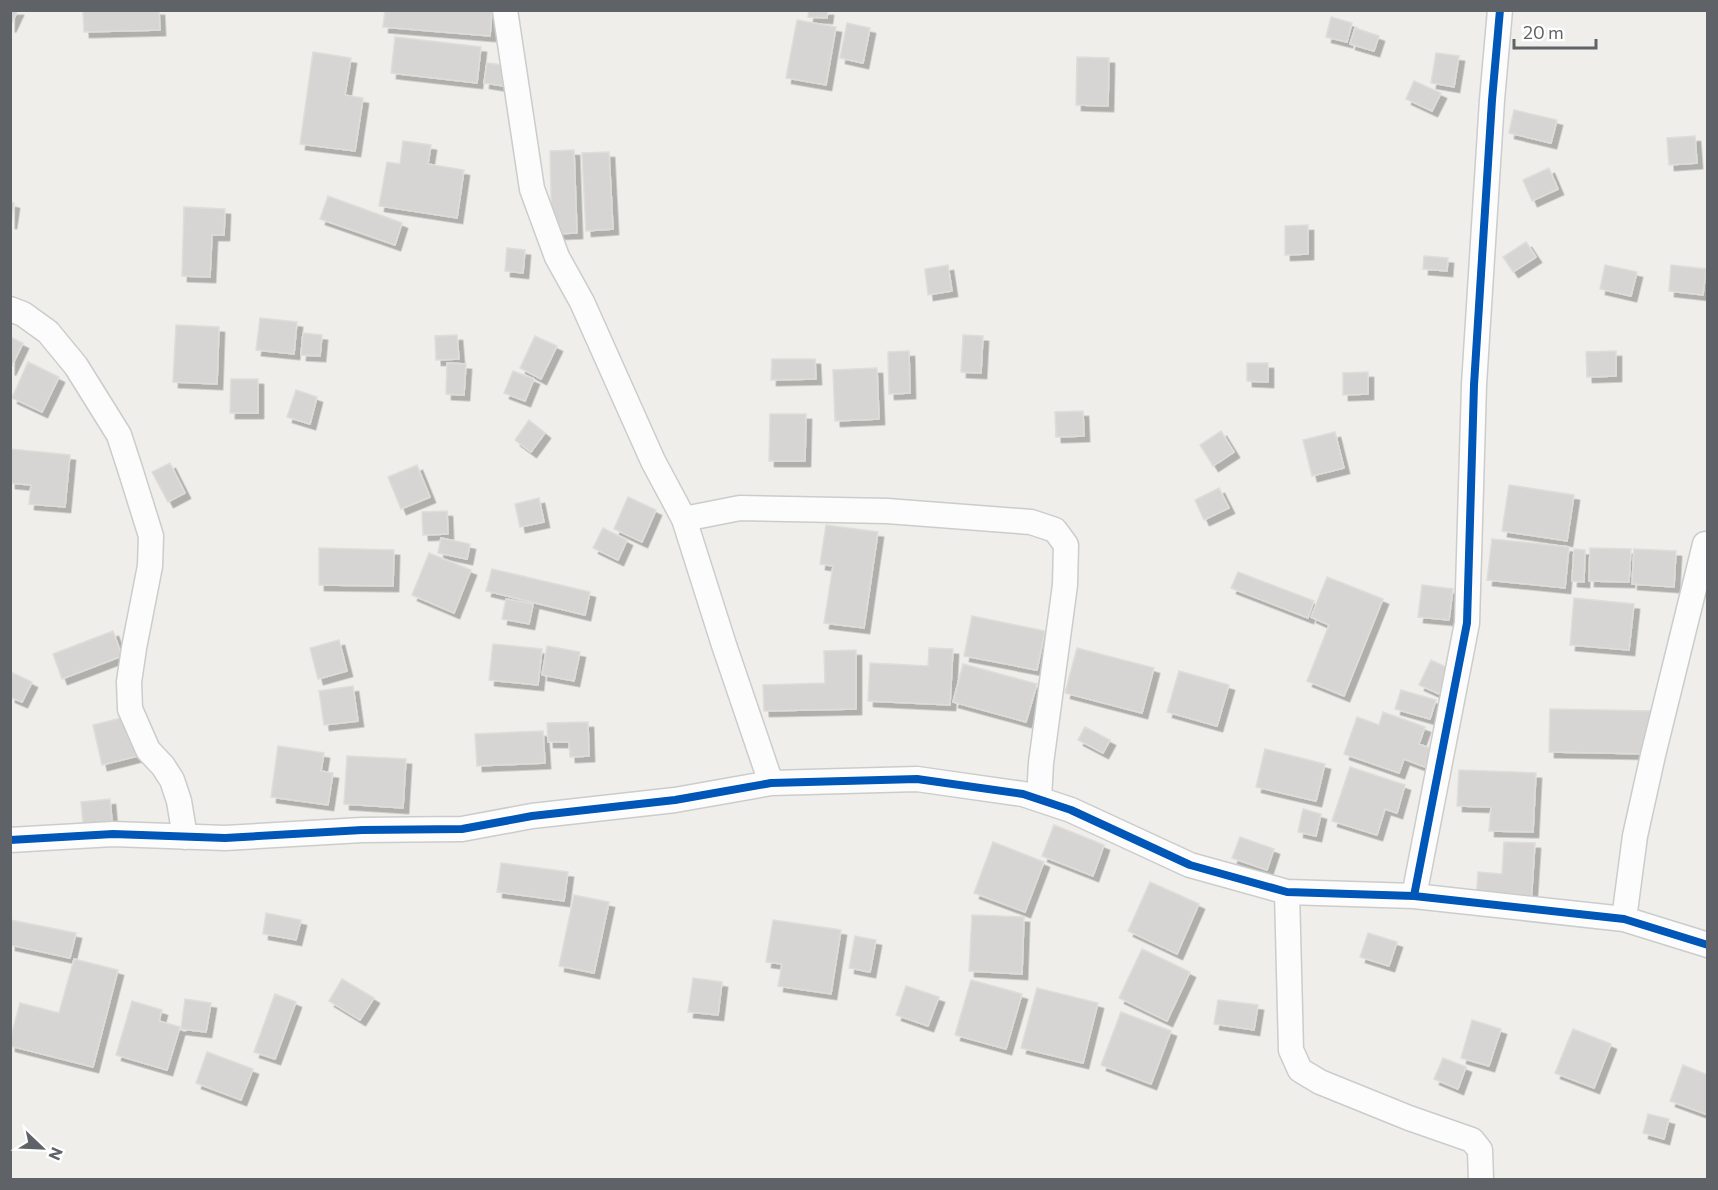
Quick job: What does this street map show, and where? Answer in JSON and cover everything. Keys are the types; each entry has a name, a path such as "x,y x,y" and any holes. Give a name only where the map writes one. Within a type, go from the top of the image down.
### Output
{"street":[{"path":"505,10 532,189 557,257 582,303 653,461 684,519 771,783"},
{"path":"1414,896 1467,623 1474,385 1500,10"},
{"path":"10,309 23,314 48,332 76,366 119,435 151,536 150,566 129,682 130,709 148,750 164,766 172,780 179,801 185,837"},
{"path":"684,519 740,508 887,511 1031,522 1055,530 1066,545 1065,585 1041,763 1039,799"},
{"path":"1624,919 1635,836 1705,544"},
{"path":"10,840 113,834 225,838 362,830 462,829 532,816 675,800 771,783 917,779 1023,794 1071,810 1190,865 1287,892 1414,896 1624,919 1707,945"},
{"path":"1287,892 1290,1050 1300,1070 1320,1082 1409,1118 1472,1140 1480,1150 1481,1179"}],"building":[{"path":"10,10 18,10 10,27"},
{"path":"83,10 159,10 160,30 84,32"},
{"path":"385,10 492,10 490,36 383,27"},
{"path":"809,10 828,10 827,18 808,17"},
{"path":"1331,17 1352,23 1347,42 1326,37"},
{"path":"797,20 836,27 826,85 786,78"},
{"path":"847,23 870,28 863,63 840,58"},
{"path":"1355,28 1379,36 1374,51 1350,44"},
{"path":"395,37 481,47 477,83 391,73"},
{"path":"313,52 351,58 345,95 363,98 355,151 300,144"},
{"path":"1436,53 1459,56 1454,87 1431,83"},
{"path":"1077,57 1109,58 1108,106 1076,105"},
{"path":"487,63 512,66 509,87 484,83"},
{"path":"1414,81 1441,93 1432,111 1406,99"},
{"path":"1514,110 1557,120 1551,143 1509,133"},
{"path":"1695,136 1697,163 1669,165 1667,138"},
{"path":"403,141 431,145 428,164 464,170 457,218 379,206 387,162 400,164"},
{"path":"574,150 577,233 552,234 550,151"},
{"path":"609,152 613,229 586,231 582,153"},
{"path":"1549,168 1558,189 1532,201 1523,180"},
{"path":"328,196 402,223 395,245 320,219"},
{"path":"10,202 14,203 11,223 10,223"},
{"path":"184,207 225,209 224,235 212,235 210,277 182,276"},
{"path":"1308,225 1308,254 1285,255 1285,226"},
{"path":"1526,242 1536,257 1513,272 1503,257"},
{"path":"507,248 525,250 523,273 505,271"},
{"path":"1424,256 1448,258 1447,271 1423,269"},
{"path":"948,265 952,291 928,295 925,269"},
{"path":"1605,265 1637,272 1631,296 1600,289"},
{"path":"1671,265 1706,269 1703,295 1669,291"},
{"path":"260,318 297,322 294,354 256,350"},
{"path":"176,325 219,327 217,384 173,382"},
{"path":"303,333 322,335 320,356 301,355"},
{"path":"457,335 459,359 436,360 435,336"},
{"path":"963,335 983,336 981,373 961,372"},
{"path":"535,336 557,346 541,379 520,368"},
{"path":"10,337 23,343 10,370"},
{"path":"909,351 910,393 889,394 888,352"},
{"path":"1616,351 1616,376 1587,377 1586,352"},
{"path":"772,359 815,359 816,379 771,380"},
{"path":"28,362 59,377 42,412 12,398"},
{"path":"447,363 466,364 464,395 446,394"},
{"path":"1247,363 1268,363 1268,382 1247,381"},
{"path":"877,368 879,419 835,421 833,370"},
{"path":"513,371 534,379 525,401 504,393"},
{"path":"1368,372 1368,394 1343,395 1343,373"},
{"path":"231,379 258,379 258,413 230,413"},
{"path":"296,390 317,397 310,424 287,417"},
{"path":"1083,411 1084,436 1056,437 1055,412"},
{"path":"770,414 806,414 805,461 769,461"},
{"path":"529,420 545,433 531,452 515,440"},
{"path":"1221,431 1234,452 1213,466 1200,445"},
{"path":"1335,432 1344,468 1312,476 1303,440"},
{"path":"10,449 70,455 65,507 29,504 31,485 10,483"},
{"path":"170,463 185,493 168,502 152,472"},
{"path":"417,465 430,497 401,509 388,477"},
{"path":"1509,485 1574,495 1567,541 1502,531"},
{"path":"1219,488 1229,508 1204,520 1195,500"},
{"path":"628,497 656,510 642,542 614,529"},
{"path":"539,498 544,522 520,527 515,504"},
{"path":"447,511 448,534 423,535 422,512"},
{"path":"826,525 878,532 864,628 824,623 833,566 820,564"},
{"path":"603,528 627,540 618,560 593,548"},
{"path":"441,538 470,544 467,559 438,553"},
{"path":"1492,539 1569,547 1565,588 1487,580"},
{"path":"319,548 394,550 393,586 319,585"},
{"path":"1590,548 1631,549 1629,582 1589,581"},
{"path":"1574,549 1585,550 1584,582 1572,581"},
{"path":"1634,549 1676,551 1674,587 1632,584"},
{"path":"429,553 471,570 454,613 412,595"},
{"path":"492,569 590,592 585,615 486,591"},
{"path":"1238,572 1314,601 1308,618 1231,588"},
{"path":"1327,577 1383,599 1344,696 1307,681 1329,625 1311,617"},
{"path":"1422,585 1453,589 1449,620 1418,617"},
{"path":"1574,598 1634,604 1629,650 1570,645"},
{"path":"506,599 533,604 529,624 502,619"},
{"path":"972,616 1045,631 1037,670 964,656"},
{"path":"113,631 122,656 62,679 53,654"},
{"path":"339,640 347,671 318,679 310,648"},
{"path":"493,644 542,649 538,685 489,680"},
{"path":"547,646 580,652 574,681 542,675"},
{"path":"929,648 953,649 950,705 868,701 870,663 928,666"},
{"path":"1077,648 1154,668 1142,713 1065,693"},
{"path":"856,650 856,709 764,711 763,685 825,683 824,651"},
{"path":"1431,660 1450,669 1439,694 1419,685"},
{"path":"963,664 1037,684 1026,722 953,702"},
{"path":"1179,671 1229,685 1217,726 1167,712"},
{"path":"13,673 32,682 22,702 10,697 10,678"},
{"path":"353,686 358,721 324,725 319,691"},
{"path":"1401,690 1436,700 1430,719 1395,709"},
{"path":"1550,709 1653,711 1652,754 1549,752"},
{"path":"1383,712 1425,727 1419,744 1432,749 1425,767 1404,759 1399,773 1344,754 1357,717 1379,725"},
{"path":"129,716 138,756 102,765 93,725"},
{"path":"588,722 589,756 570,757 569,742 548,742 547,723"},
{"path":"1085,727 1110,740 1103,753 1078,740"},
{"path":"543,731 545,763 477,766 475,734"},
{"path":"278,746 324,753 321,771 333,773 328,805 271,797"},
{"path":"1265,749 1325,764 1316,801 1256,787"},
{"path":"347,756 406,759 403,808 344,804"},
{"path":"1350,767 1405,785 1397,813 1385,809 1377,835 1332,821"},
{"path":"1459,770 1536,773 1533,832 1489,831 1491,807 1457,806"},
{"path":"110,799 112,821 83,824 81,802"},
{"path":"1303,809 1321,814 1316,836 1298,832"},
{"path":"1054,825 1104,845 1093,876 1042,856"},
{"path":"1240,837 1274,849 1267,870 1232,858"},
{"path":"993,842 1044,862 1025,912 974,893"},
{"path":"1504,842 1535,843 1531,904 1476,900 1478,872 1502,874"},
{"path":"501,863 568,872 564,901 497,892"},
{"path":"1150,882 1199,904 1177,954 1128,931"},
{"path":"574,895 609,902 594,973 559,966"},
{"path":"266,913 301,920 296,940 263,934"},
{"path":"972,915 1024,917 1022,974 969,971"},
{"path":"11,920 76,933 70,958 10,945"},
{"path":"773,920 841,930 831,994 778,986 782,964 766,962"},
{"path":"1368,933 1397,942 1389,966 1360,957"},
{"path":"855,936 876,940 870,972 849,968"},
{"path":"1142,949 1190,972 1167,1021 1119,998"},
{"path":"74,959 118,970 93,1067 10,1046 20,1003 59,1013"},
{"path":"693,978 722,982 718,1015 688,1012"},
{"path":"342,979 374,998 360,1020 329,1001"},
{"path":"971,980 1022,994 1006,1049 955,1035"},
{"path":"906,986 939,997 928,1026 896,1015"},
{"path":"1037,988 1098,1003 1083,1063 1021,1048"},
{"path":"275,994 296,1002 275,1059 254,1052"},
{"path":"185,999 211,1003 206,1032 181,1029"},
{"path":"1218,1000 1258,1005 1254,1030 1214,1024"},
{"path":"132,1001 162,1010 159,1021 180,1027 167,1070 116,1055"},
{"path":"1121,1012 1171,1031 1151,1084 1101,1065"},
{"path":"1472,1020 1501,1029 1489,1066 1461,1058"},
{"path":"1573,1029 1611,1044 1594,1088 1555,1073"},
{"path":"207,1052 253,1069 241,1100 196,1083"},
{"path":"1443,1058 1466,1067 1458,1089 1434,1079"},
{"path":"1683,1065 1708,1075 1708,1115 1670,1101"},
{"path":"1648,1114 1669,1119 1664,1139 1643,1133"}],"cycle path":[{"path":"1414,896 1467,623 1474,385 1500,10"},
{"path":"10,840 113,834 225,838 362,830 462,829 532,816 675,800 771,783 917,779 1023,794 1071,810 1190,865 1287,892 1414,896 1624,919 1708,945"}]}
